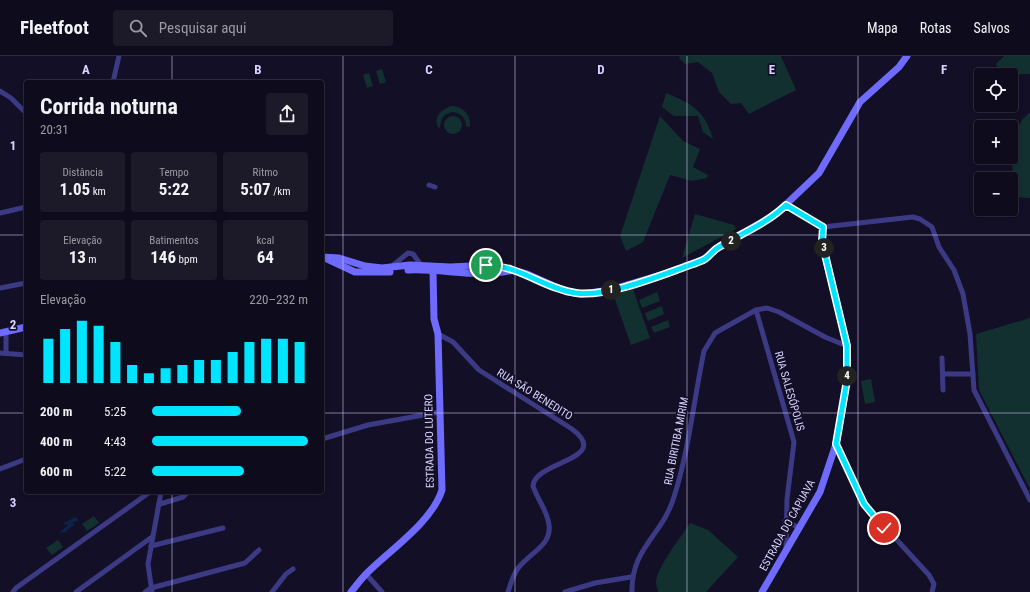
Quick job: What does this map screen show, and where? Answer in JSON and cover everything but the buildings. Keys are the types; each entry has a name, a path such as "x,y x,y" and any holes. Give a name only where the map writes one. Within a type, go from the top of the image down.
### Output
{"main road":[{"path":"324,257 339,258 374,267 421,265 450,267 489,265 514,270 574,293 582,294 610,290 667,273 704,259 717,248 764,223 786,205 819,173 860,102 899,67 907,56"},
{"path":"786,205 823,227"},
{"name":"ESTRADA DO CAPUAVA","path":"762,592 820,492 836,444 847,380 847,346 822,242 823,227"},
{"path":"324,258 340,267 355,272 372,273 413,270 489,273 514,270"},
{"path":"355,272 354,267 358,264"},
{"path":"489,265 489,273"},
{"name":"ESTRADA DO LUTERO","path":"351,592 366,574 430,513 442,490 438,334 434,319 434,272"},
{"path":"3,332 24,327"}],"street":[{"path":"113,80 119,56"},
{"path":"0,91 11,98 24,110"},
{"path":"0,213 24,207"},
{"path":"823,227 913,217 929,223 934,230 939,248 960,281 970,334 974,390 1030,500"},
{"path":"391,267 406,253 413,254 421,265"},
{"path":"0,288 24,283"},
{"path":"756,310 767,308 773,309 825,337 847,346"},
{"name":"RUA SALESÓPOLIS","path":"756,310 794,442 785,521 786,550"},
{"name":"RUA BIRITIBA MIRIM","path":"632,592 631,578 640,554 660,527 674,499 704,351 715,333 756,310"},
{"path":"2,353 3,332"},
{"name":"RUA SÃO BENEDITO","path":"438,334 453,342 479,370 578,434 583,446 579,454 535,477 533,486 548,519 550,527 549,535 545,543 520,565 513,577 508,592"},
{"path":"0,349 2,353"},
{"path":"2,353 24,356"},
{"path":"942,358 943,390"},
{"path":"943,374 973,374"},
{"path":"324,438 374,424 440,412"},
{"path":"836,444 864,504 929,575 934,584 932,592"},
{"path":"0,467 24,460"},
{"path":"13,592 16,588 147,494"},
{"path":"152,590 148,564 161,494"},
{"path":"160,504 183,497 186,494"},
{"path":"785,521 800,528"},
{"path":"151,546 223,528"},
{"path":"76,592 152,537"},
{"path":"145,592 245,563 260,550"},
{"path":"272,592 286,574 292,569"},
{"path":"366,574 382,592"},
{"path":"565,592 595,583 631,578"}],"green space":[{"path":"680,56 781,56 796,90 749,114 741,103 731,104 719,92 712,73 698,62 685,64 679,58"},
{"path":"1004,56 1030,56 1030,74 1018,74 1018,68 998,68 996,64"},
{"path":"382,69 386,82 380,84 376,71"},
{"path":"369,73 373,86 367,88 363,75"},
{"path":"666,93 684,101 697,110 702,115 710,129 713,139 703,132 698,116 674,116 662,107"},
{"path":"452,106 460,108 466,112 470,127 466,126 465,120 462,116 458,113 452,112 443,117 440,128 438,127 437,120 439,114"},
{"path":"1030,112 1030,198 1018,197 1018,172 1012,172 1013,164 1018,164 1018,128 1022,120"},
{"path":"453,116 459,119 462,125 459,131 453,134 447,131 444,125 447,119"},
{"path":"660,116 683,141 700,149 693,167 708,175 707,178 692,181 670,175 643,242 626,251 620,236"},
{"path":"695,214 734,225 736,229 682,258"},
{"path":"633,288 650,338 631,345 613,294"},
{"path":"657,292 660,301 642,308 639,300"},
{"path":"662,306 664,314 648,321 645,313"},
{"path":"1030,318 1030,489 979,390 976,334"},
{"path":"668,320 670,327 654,333 651,327"},
{"path":"871,379 875,402 865,404 861,381"},
{"path":"94,516 99,523 87,531 82,524"},
{"path":"690,523 708,530 738,557 706,592 658,592 656,583 660,569"},
{"path":"58,540 63,547 52,555 46,548"}],"water":[{"path":"75,517 78,521 73,522 74,525 64,533 61,533 60,532 68,525 64,525 64,523"}],"route":[{"path":"486,265 509,268 527,274 567,292 582,294 598,293 631,285 704,259 717,248 764,223 786,205 823,227 822,242 847,346 847,380 836,444 864,504 884,528"}]}
